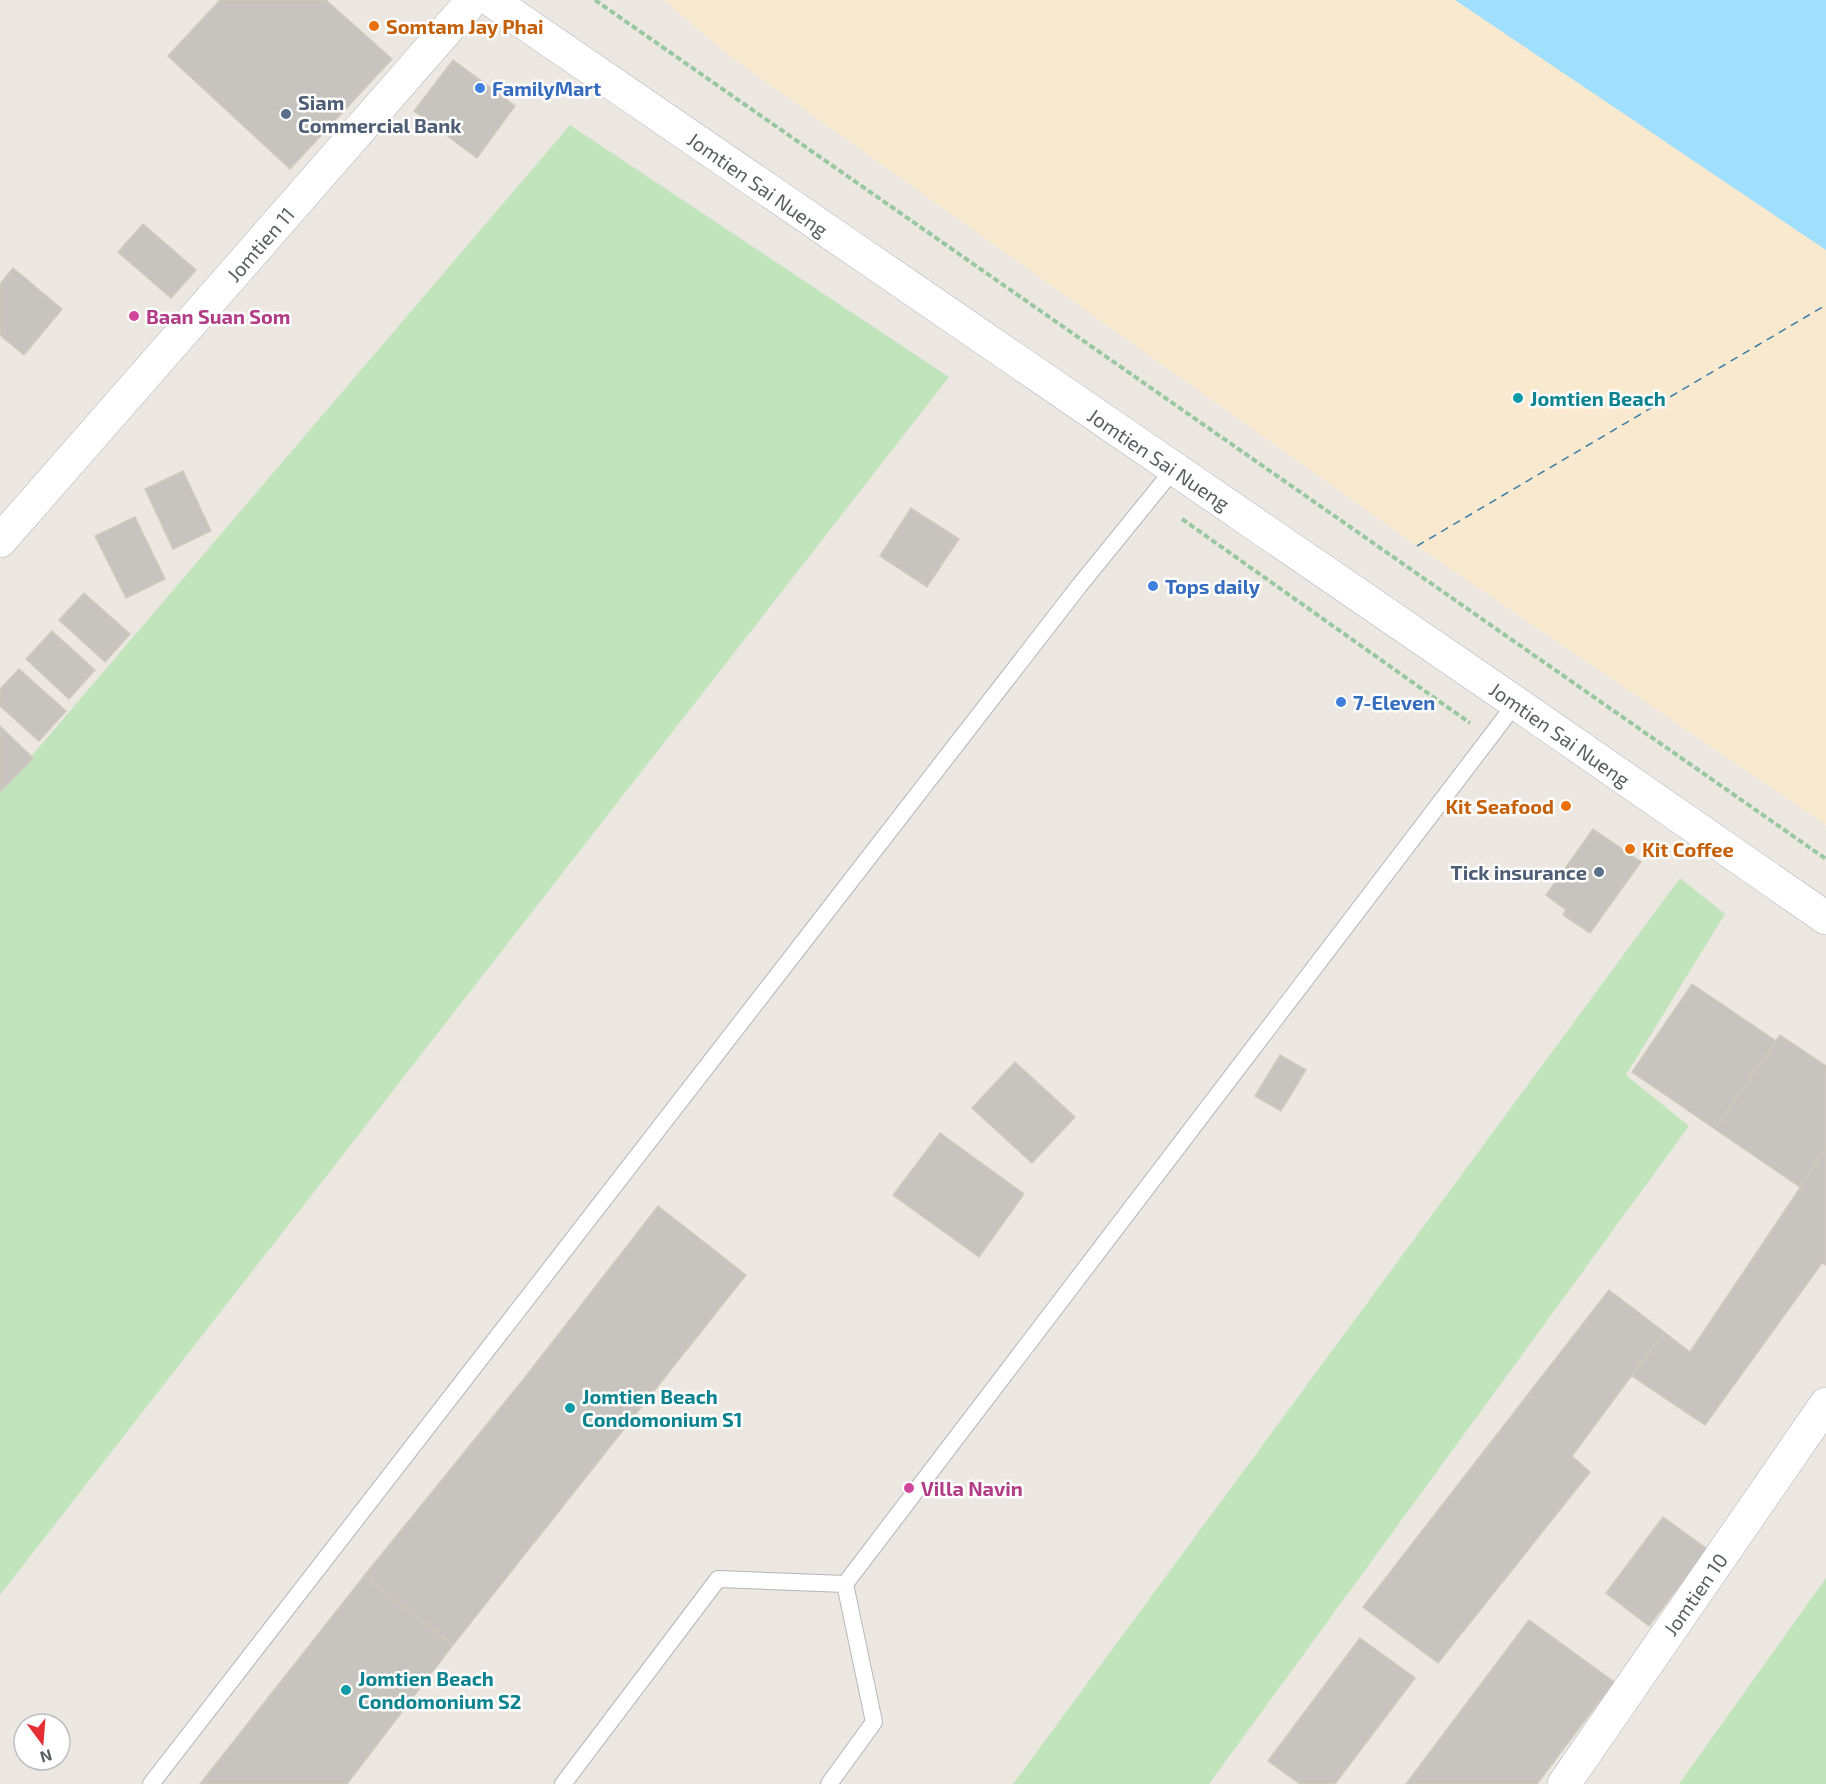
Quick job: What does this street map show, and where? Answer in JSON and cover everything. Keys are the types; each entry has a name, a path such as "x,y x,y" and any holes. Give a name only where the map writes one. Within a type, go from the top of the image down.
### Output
{"street":[{"name":"Jomtien 11","path":"0,541 471,0"},
{"name":"Jomtien Sai Nueng","path":"491,0 1826,918"},
{"name":"Jomtien 10","path":"1564,1784 1826,1404"}],"lane":[{"path":"151,1784 1079,586 1173,469"},
{"path":"829,1784 874,1722 845,1584 1516,703"},
{"path":"563,1784 718,1579 845,1584"}],"path":[{"path":"595,0 1826,859"}],"green space":[{"path":"570,125 949,377 0,1595 0,793"},
{"path":"1680,878 1725,914 1626,1075 1689,1126 1209,1784 1013,1784"},
{"path":"1826,1578 1826,1784 1679,1784"}],"sand":[{"name":"Jomtien Beach","path":"664,0 1455,0 1826,250 1826,825 1417,546 731,57"}],"water":[{"path":"1455,0 1826,0 1826,250"}],"building":[{"name":"Siam Commercial Bank","path":"220,0 326,0 392,59 290,169 168,56"},
{"path":"453,60 515,106 477,158 414,111"},
{"path":"143,224 196,270 171,298 118,252"},
{"path":"13,268 62,309 24,355 0,335 0,284"},
{"path":"183,471 211,531 173,549 145,489"},
{"path":"911,508 959,539 927,587 880,556"},
{"path":"135,517 165,579 126,598 95,536"},
{"path":"84,593 130,634 105,662 59,620"},
{"path":"52,631 95,670 69,699 26,659"},
{"path":"19,669 66,711 39,741 0,706 0,689"},
{"path":"0,726 33,758 0,792"},
{"path":"1593,829 1641,862 1590,933 1563,915 1566,910 1546,895"},
{"path":"1692,984 1776,1041 1715,1129 1632,1072"},
{"path":"1780,1035 1826,1066 1826,1149 1800,1187 1715,1129"},
{"path":"1280,1055 1306,1070 1281,1111 1255,1096"},
{"path":"1015,1062 1075,1117 1032,1163 972,1108"},
{"path":"940,1133 1024,1194 979,1257 893,1195"},
{"path":"1826,1149 1826,1265 1822,1263 1705,1425 1632,1376 1664,1332 1690,1352"},
{"name":"Jomtien Beach Condomonium S1","path":"658,1206 746,1275 453,1645 364,1576 526,1376"},
{"path":"1609,1290 1664,1332 1572,1456 1590,1472 1438,1663 1363,1607"},
{"path":"1663,1517 1707,1549 1649,1626 1606,1593"},
{"name":"Jomtien Beach Condomonium S2","path":"364,1576 453,1645 347,1784 200,1784"},
{"path":"1529,1620 1614,1682 1537,1784 1406,1784"},
{"path":"1360,1638 1415,1678 1335,1784 1300,1784 1268,1761"}],"ferry route":[{"path":"1417,546 1826,305"}],"place":[{"name":"Somtam Jay Phai","path":"374,26"},
{"name":"FamilyMart","path":"480,88"},
{"name":"Siam Commercial Bank","path":"286,114"},
{"name":"Baan Suan Som","path":"134,316"},
{"name":"Jomtien Beach","path":"1518,398"},
{"name":"Tops daily","path":"1153,586"},
{"name":"7-Eleven","path":"1341,702"},
{"name":"Kit Seafood","path":"1566,806"},
{"name":"Kit Coffee","path":"1630,849"},
{"name":"Tick insurance","path":"1599,872"},
{"name":"Jomtien Beach Condomonium S1","path":"570,1408"},
{"name":"Villa Navin","path":"909,1488"},
{"name":"Jomtien Beach Condomonium S2","path":"346,1690"}]}
